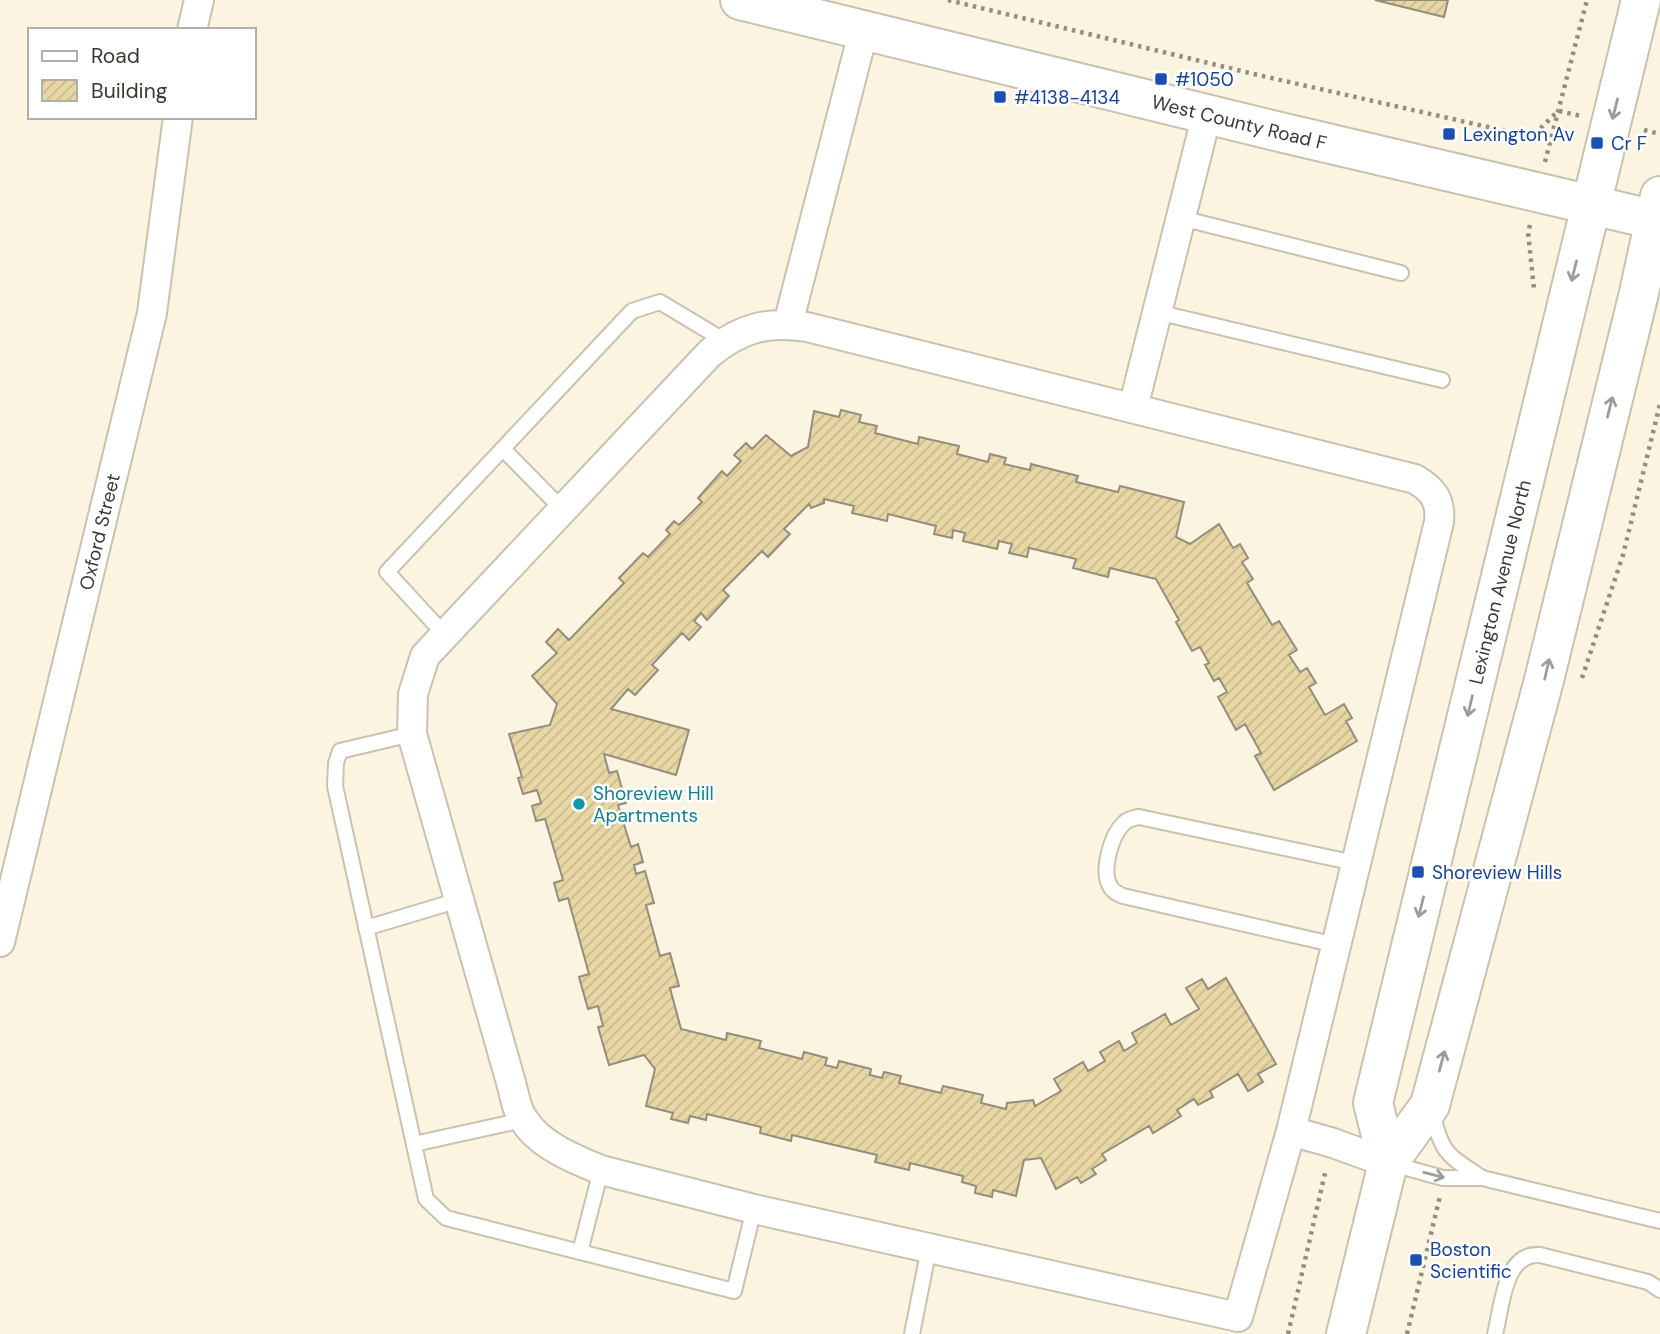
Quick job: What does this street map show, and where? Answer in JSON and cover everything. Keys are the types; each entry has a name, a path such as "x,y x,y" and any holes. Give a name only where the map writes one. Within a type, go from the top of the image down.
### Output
{"main road":[{"name":"West County Road F","path":"740,0 1591,205 1658,212"},
{"name":"Lexington Avenue North","path":"1388,1163 1373,1103 1642,0"},
{"name":"Lexington Avenue North","path":"1346,1334 1388,1163 1430,1105 1541,693 1658,212"}],"street":[{"path":"192,28 199,0"},
{"path":"788,324 864,29"},
{"path":"1132,408 1207,114"},
{"name":"Oxford Street","path":"0,942 152,313 178,119"},
{"path":"768,324 788,324 1415,480 1435,494 1440,510 1439,522 1291,1131 1236,1326 929,1248 754,1209 601,1170 577,1161 547,1143 523,1120 412,734 413,694 425,656 444,634 710,353 725,341 768,324"},
{"path":"1291,1131 1388,1163"}],"lane":[{"path":"1181,218 1401,273"},
{"path":"444,634 387,572 632,311 660,302 725,341"},
{"path":"1157,312 1442,380"},
{"path":"503,449 562,509"},
{"path":"412,734 340,751 336,763 335,786 426,1199 446,1218 734,1291 754,1209"},
{"path":"1336,945 1123,896 1115,892 1107,879 1111,852 1119,829 1130,818 1139,817 1355,863"},
{"path":"366,928 459,900"},
{"path":"1430,1105 1441,1144 1448,1155 1482,1178"},
{"path":"414,1144 523,1120"},
{"path":"1388,1163 1443,1178 1482,1178 1660,1221"},
{"path":"580,1252 601,1170"},
{"path":"912,1334 929,1248"},
{"path":"1495,1334 1512,1268 1527,1255 1540,1255 1648,1282 1660,1290"}],"path":[{"path":"948,0 1532,137 1558,110 1587,0"},
{"path":"1407,1334 1438,1207"}],"building":[{"path":"1375,0 1448,0 1444,17"},
{"name":"Shoreview Hill Apartments","path":"841,410 861,415 859,422 877,426 875,433 918,444 919,437 959,446 957,454 988,462 990,454 1006,458 1004,464 1030,470 1031,464 1078,476 1076,482 1118,492 1120,486 1184,502 1176,537 1190,544 1219,524 1233,548 1240,544 1248,558 1242,562 1253,579 1247,583 1272,625 1279,621 1297,650 1289,655 1300,672 1307,668 1316,683 1309,687 1325,715 1344,704 1352,718 1346,721 1357,741 1274,790 1255,756 1261,753 1245,724 1236,730 1218,697 1227,692 1219,678 1214,681 1205,665 1209,663 1200,647 1192,651 1176,622 1179,620 1156,579 1110,568 1108,577 1073,568 1076,559 1029,548 1027,557 1009,553 1012,544 999,541 997,549 963,541 965,533 953,530 952,538 934,534 936,526 888,514 887,521 852,513 854,506 824,499 824,503 811,508 809,504 784,529 790,534 768,557 762,551 723,590 729,596 707,620 701,613 694,621 701,627 689,640 682,633 652,665 658,670 635,695 628,689 611,709 689,730 676,775 604,754 609,773 617,771 626,803 618,805 631,847 638,844 643,862 634,865 636,874 645,871 654,903 646,905 660,956 670,953 679,986 670,988 681,1029 726,1040 727,1033 761,1041 759,1048 802,1059 804,1052 827,1058 825,1065 837,1068 839,1061 871,1069 870,1075 882,1078 884,1072 901,1076 899,1083 941,1093 943,1086 983,1095 981,1103 1006,1109 1007,1103 1033,1100 1035,1106 1061,1091 1054,1079 1083,1062 1088,1071 1105,1061 1100,1052 1119,1041 1124,1051 1137,1043 1132,1033 1165,1014 1171,1025 1199,1009 1186,988 1202,979 1208,989 1226,978 1276,1064 1258,1074 1263,1082 1248,1091 1238,1074 1210,1091 1213,1097 1198,1105 1194,1099 1177,1110 1181,1116 1153,1133 1149,1126 1102,1154 1106,1160 1092,1169 1096,1174 1081,1183 1077,1177 1056,1189 1041,1158 1024,1160 1016,1196 993,1190 992,1197 975,1193 976,1186 962,1182 963,1176 910,1163 909,1170 875,1162 877,1155 792,1135 791,1141 760,1133 761,1127 707,1114 706,1120 690,1116 688,1123 671,1119 673,1113 646,1106 655,1069 644,1055 609,1065 598,1027 603,1026 598,1006 588,1009 579,977 589,974 568,898 559,901 554,883 563,880 545,819 536,821 532,806 541,803 537,790 523,794 518,778 522,777 509,734 550,725 557,704 532,676 557,653 546,642 558,629 569,640 624,583 619,578 643,553 648,557 670,534 666,530 674,521 679,525 702,502 698,498 722,471 727,476 741,461 734,455 746,443 752,449 766,435 791,456 808,447 814,411 839,417"}],"place":[{"name":"#1050","path":"1161,79"},
{"name":"#4138-4134","path":"1000,97"},
{"name":"Lexington Av","path":"1449,134"},
{"name":"Cr F","path":"1597,143"},
{"name":"Shoreview Hill Apartments","path":"579,804"},
{"name":"Shoreview Hills","path":"1418,872"},
{"name":"Boston Scientific","path":"1416,1260"}]}
